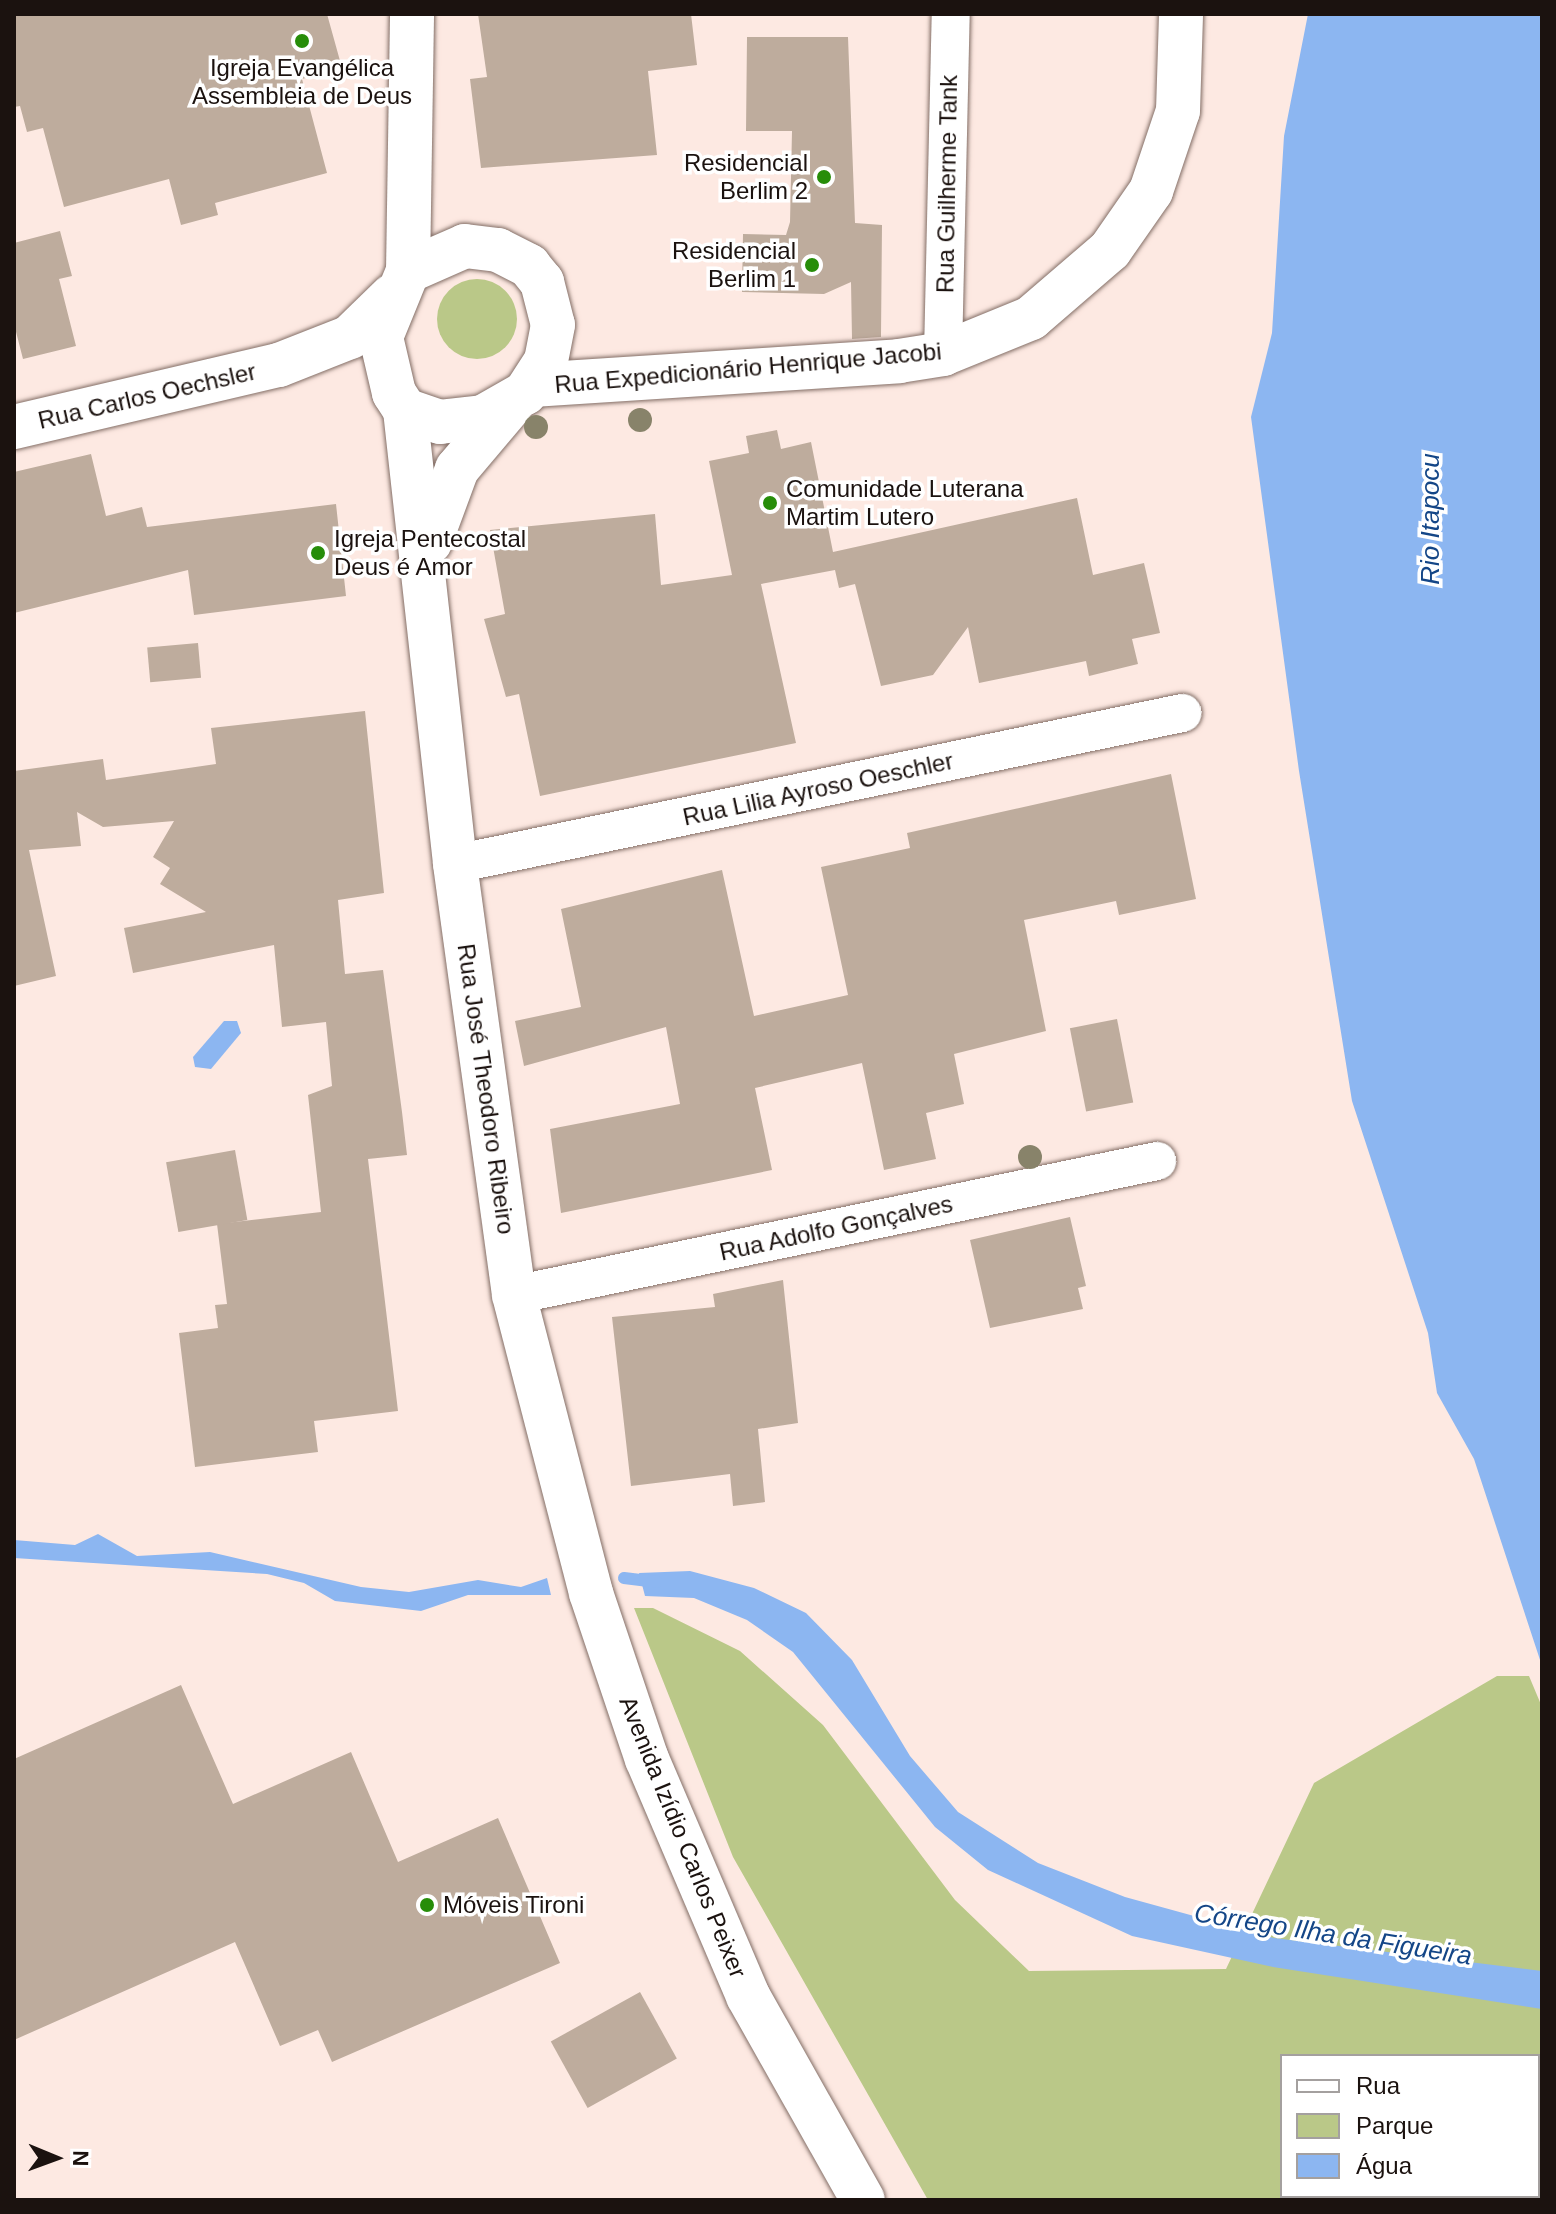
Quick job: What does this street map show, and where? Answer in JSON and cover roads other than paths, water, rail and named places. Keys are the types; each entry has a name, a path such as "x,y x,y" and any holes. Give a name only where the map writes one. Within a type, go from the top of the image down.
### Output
{"main road":[{"path":"400,283 465,246 498,250 529,266 542,282 553,325 522,394 459,422 400,402 381,337 400,283 412,14"},
{"name":"Rua Expedicionário Henrique Jacobi","path":"522,394 943,354 1031,318 1110,250 1151,191 1178,111 1181,14"},
{"name":"Rua Carlos Oechsler","path":"14,427 279,365 350,337 400,283"},
{"name":"Rua Carlos Oechsler","path":"279,365 349,373 400,402"},
{"name":"Rua José Theodoro Ribeiro","path":"425,576 444,491 522,394"},
{"name":"Rua José Theodoro Ribeiro","path":"400,402 425,576 455,864 514,1295 591,1593"},
{"name":"Avenida Izídio Carlos Peixer","path":"591,1593 647,1759 748,1996 863,2200"}],"street":[{"name":"Rua Guilherme Tank","path":"943,354 951,14"},
{"name":"Rua Lilia Ayroso Oeschler","path":"455,864 1182,713"},
{"name":"Rua Adolfo Gonçalves","path":"514,1295 1157,1161"}],"water":[{"name":"Rio Itapocu","path":"1308,14 1542,14 1542,1666 1474,1459 1437,1393 1428,1333 1352,1101 1299,771 1251,417 1272,333 1284,136"},
{"path":"224,1021 237,1021 241,1033 211,1069 195,1067 193,1057"},
{"path":"98,1534 137,1556 210,1552 361,1587 409,1592 478,1580 521,1587 547,1578 551,1595 468,1595 421,1611 335,1601 304,1583 267,1574 14,1558 14,1540 75,1545"},
{"path":"690,1571 754,1588 806,1613 852,1660 910,1756 958,1812 1038,1863 1125,1897 1274,1938 1542,1971 1542,2009 1273,1967 1132,1936 988,1870 935,1827 793,1652 747,1620 694,1598 645,1596 639,1573"}],"waterway":[{"name":"Córrego Ilha da Figueira","path":"624,1578 657,1582"}],"place":[{"name":"Igreja Evangélica Assembleia de Deus","path":"302,41"},
{"name":"Residencial Berlim 2","path":"824,177"},
{"name":"Residencial Berlim 1","path":"812,265"},
{"name":"Comunidade Luterana Martim Lutero","path":"770,503"},
{"name":"Igreja Pentecostal Deus é Amor","path":"318,553"},
{"name":"Móveis Tironi","path":"427,1905"}]}
